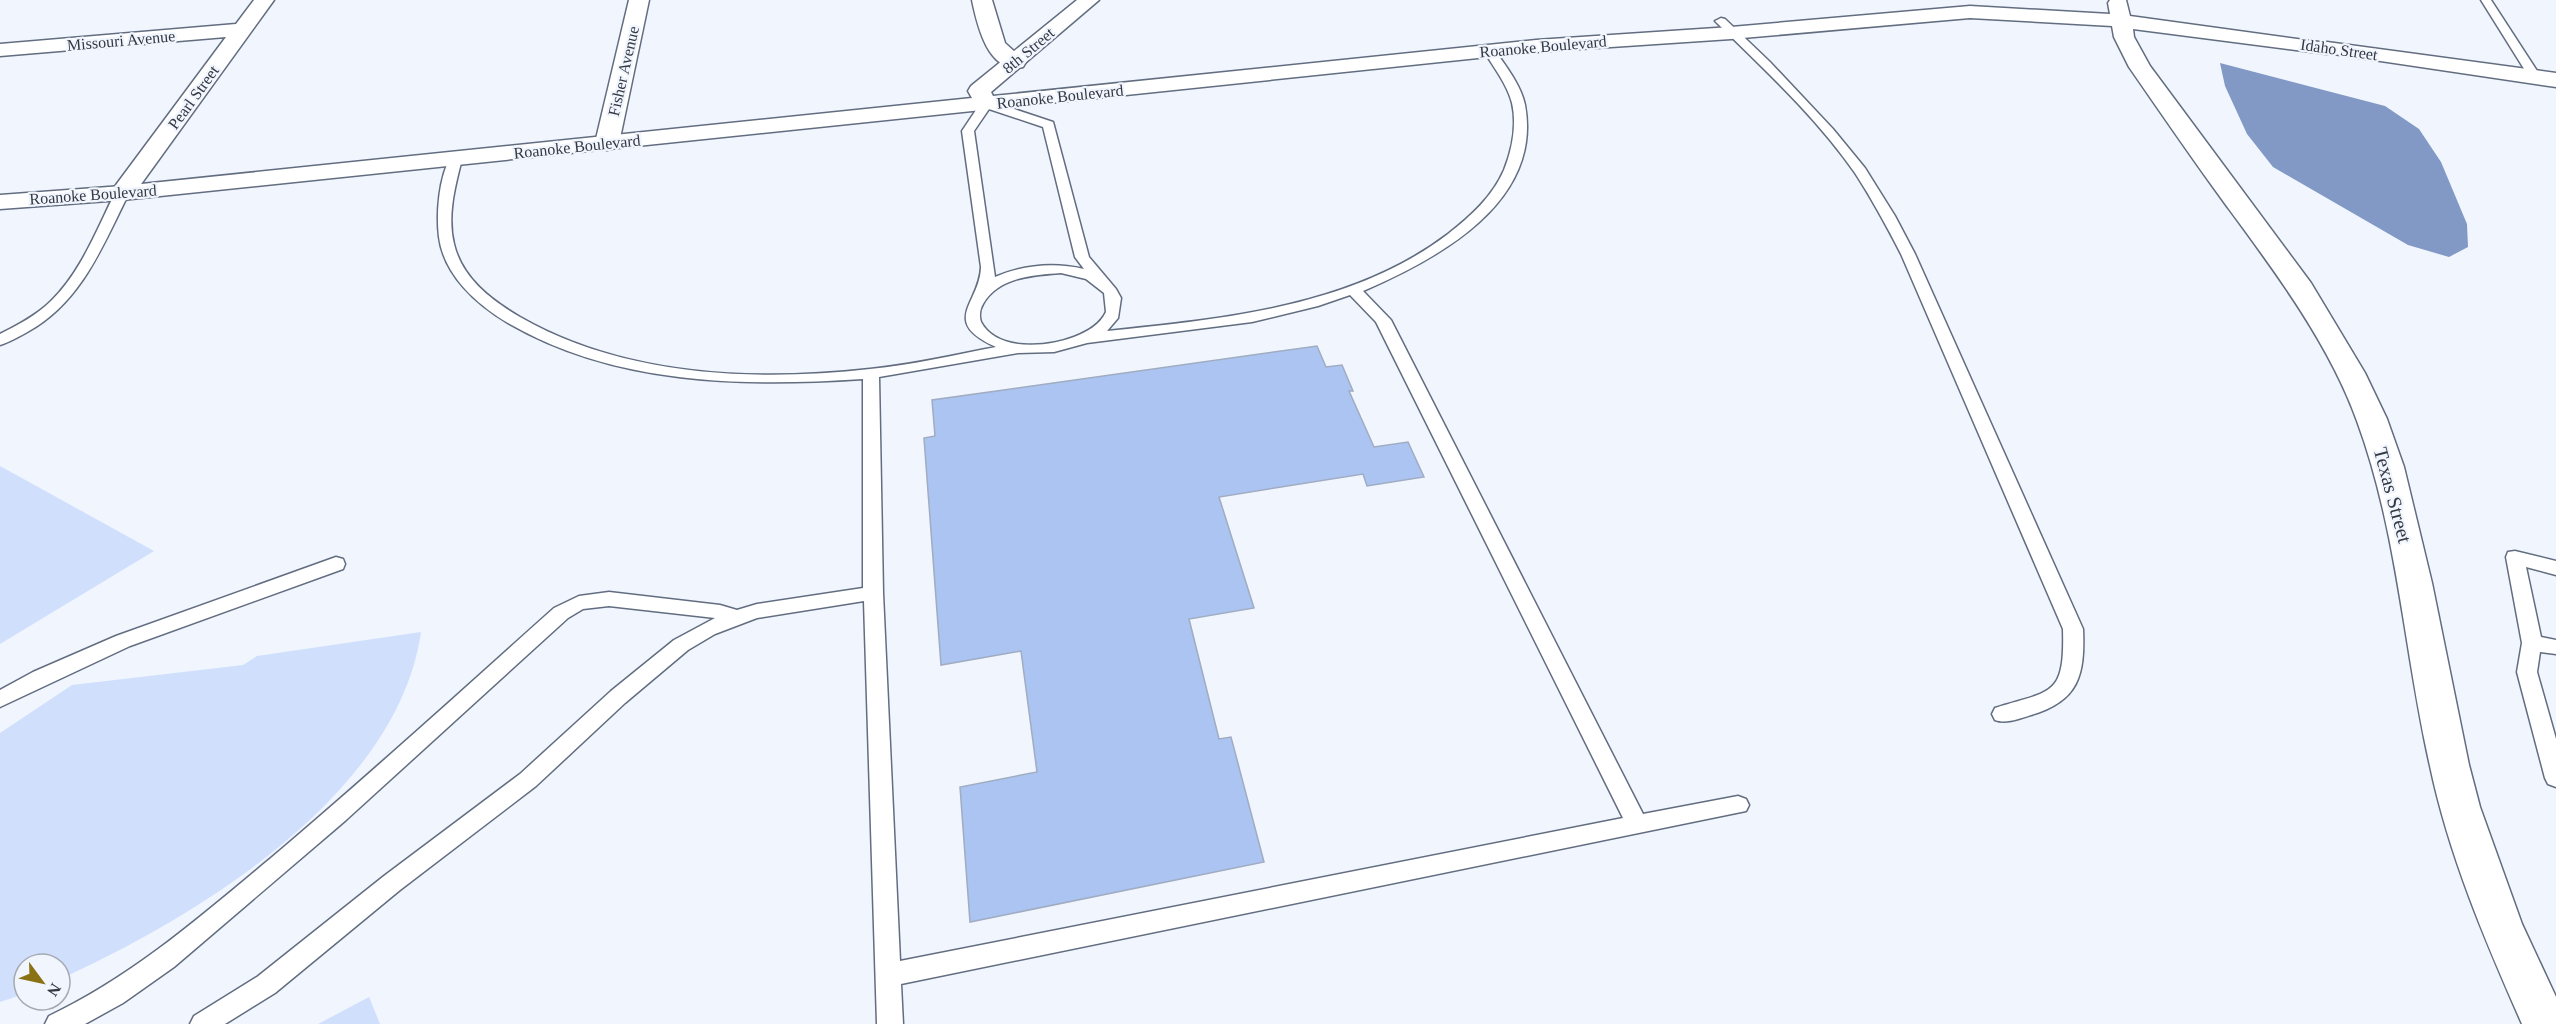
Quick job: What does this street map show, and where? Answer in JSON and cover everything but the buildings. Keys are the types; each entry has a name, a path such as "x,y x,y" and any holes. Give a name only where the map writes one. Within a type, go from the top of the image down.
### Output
{"main road":[{"name":"Pearl Street","path":"122,193 264,0"},
{"name":"Fisher Avenue","path":"607,143 639,0"},
{"path":"982,0 994,44 1015,62"},
{"name":"8th Street","path":"986,104 979,91 1089,0"},
{"path":"1747,18 1972,1 2119,10"},
{"path":"1726,27 1747,18 1798,8"},
{"name":"Roanoke Boulevard","path":"0,202 56,196 122,193 1726,27 1970,12 2119,10"},
{"name":"Idaho Street","path":"2119,10 2327,48 2545,78"},
{"name":"Texas Street","path":"2119,10 2124,37 2140,67 2297,283 2325,327 2372,419 2388,467 2415,583 2449,765 2460,807 2500,924 2545,1024"},
{"name":"Missouri Avenue","path":"0,50 242,30"}],"lane":[{"path":"2486,0 2545,78"},
{"path":"1726,27 1766,64 1828,132 1860,171 1888,216 1908,254 2073,629 2075,654 2070,676 2063,689 2052,701 2036,708 2002,714"},
{"path":"456,159 446,196 445,213 447,245 452,260 470,287 485,301 523,326 593,354 623,362 694,374 780,379 871,374 1018,348 1041,349 1064,346 1086,339 1248,318 1351,290 1396,271 1439,248 1476,218 1507,182 1521,140 1519,105 1490,51"},
{"path":"1018,348 990,339 982,334 973,322 972,308 987,280 988,267 968,131 986,104 1049,125 1082,257 1112,291 1116,303 1112,316 1102,328 1086,339"},
{"path":"0,340 34,322 64,296 94,249 122,193"},
{"path":"980,295 994,284 1014,275 1037,270 1061,269 1082,273 1100,280"},
{"path":"1351,290 1365,300 1383,320 1637,825"},
{"path":"871,374 873,593 890,1024"},
{"path":"2556,568 2515,557 2532,644 2527,672 2556,778"},
{"path":"0,699 44,674 95,650 336,564"},
{"path":"203,1024 266,985 392,883 528,780 618,697 681,645 708,629 757,611 873,593"},
{"path":"58,1024 84,1013 137,981 174,953 352,803 561,612 579,603 609,599 720,612 737,617"},
{"path":"2532,644 2556,646"},
{"path":"888,975 1738,805"}],"shaded area":[{"path":"2220,63 2385,106 2419,129 2441,162 2467,224 2468,247 2449,257 2408,245 2273,167 2247,134 2225,86"},
{"path":"0,466 154,551 0,644"},
{"path":"421,632 405,690 375,745 335,795 287,840 234,881 178,917 122,949 72,974 72,952 12,952 12,998 0,1002 0,733 72,685 243,665 257,656"},
{"path":"369,997 380,1024 318,1024"}]}
